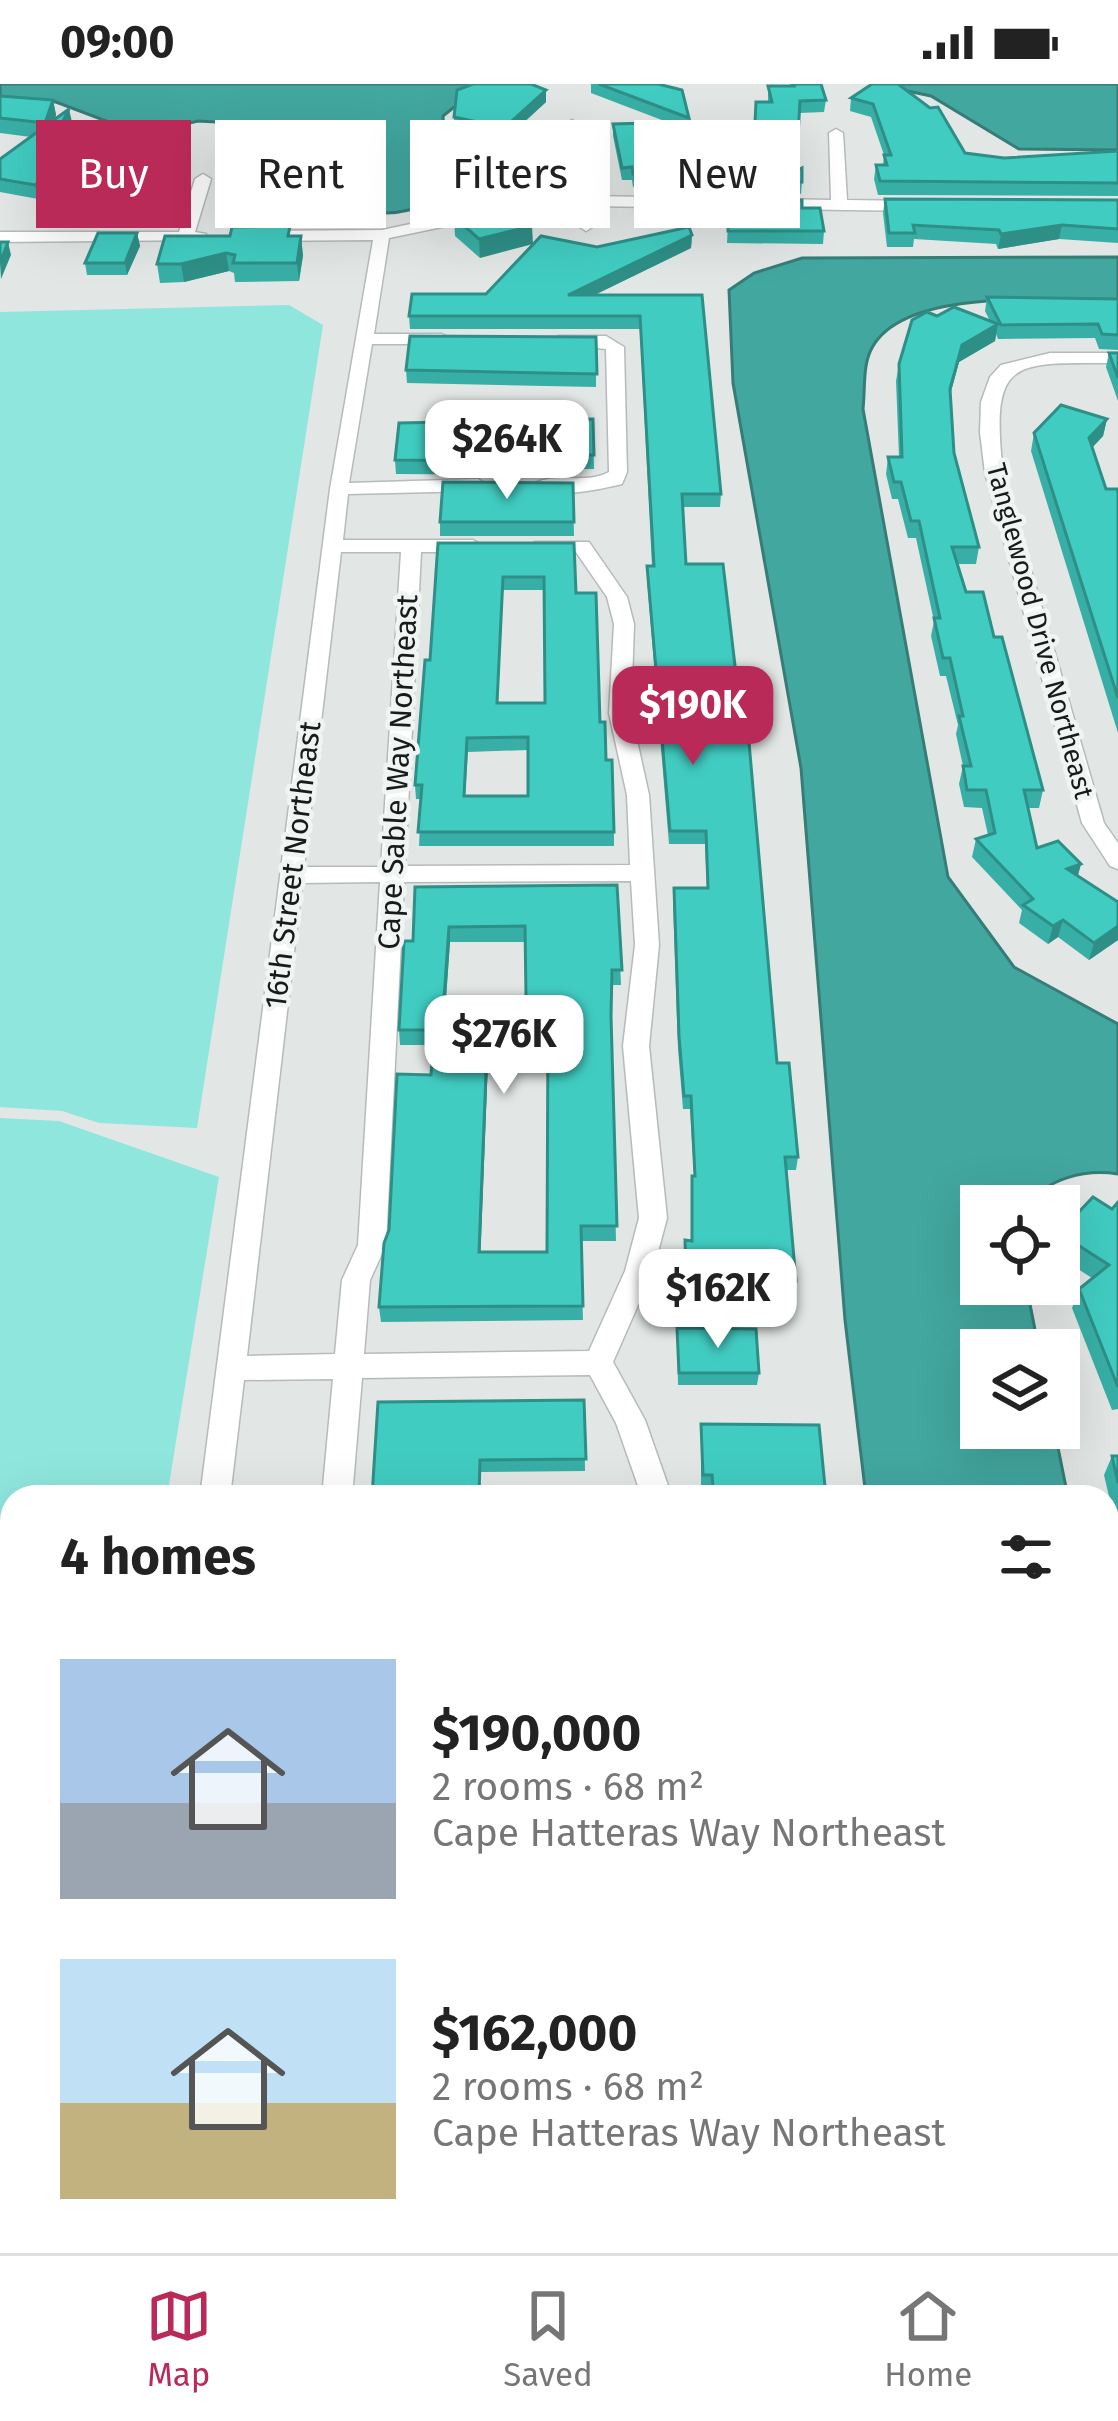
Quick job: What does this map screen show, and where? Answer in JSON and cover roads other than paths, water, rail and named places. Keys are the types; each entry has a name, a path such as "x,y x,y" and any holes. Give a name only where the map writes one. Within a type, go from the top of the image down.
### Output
{"street":[{"path":"836,133 839,205"},
{"path":"186,237 203,179"},
{"path":"610,201 934,206"},
{"path":"0,237 382,236 419,228"},
{"name":"16th Street Northeast","path":"216,1485 339,489 382,236"},
{"path":"362,339 470,340"},
{"path":"339,489 595,485 615,480 615,347 606,340 534,340"},
{"name":"Tanglewood Drive Northeast","path":"1118,358 1020,362 997,374 989,388 988,432 994,473 1093,823 1118,862"},
{"path":"333,546 582,546 617,597 624,624 620,713 638,795 646,945 636,1046 652,1218 639,1271 598,1363"},
{"name":"Cape Sable Way Northeast","path":"338,1485 356,1280 372,1245 411,546"},
{"path":"292,875 642,873"},
{"path":"230,1368 598,1363"},
{"path":"598,1363 630,1420 653,1485"}]}
